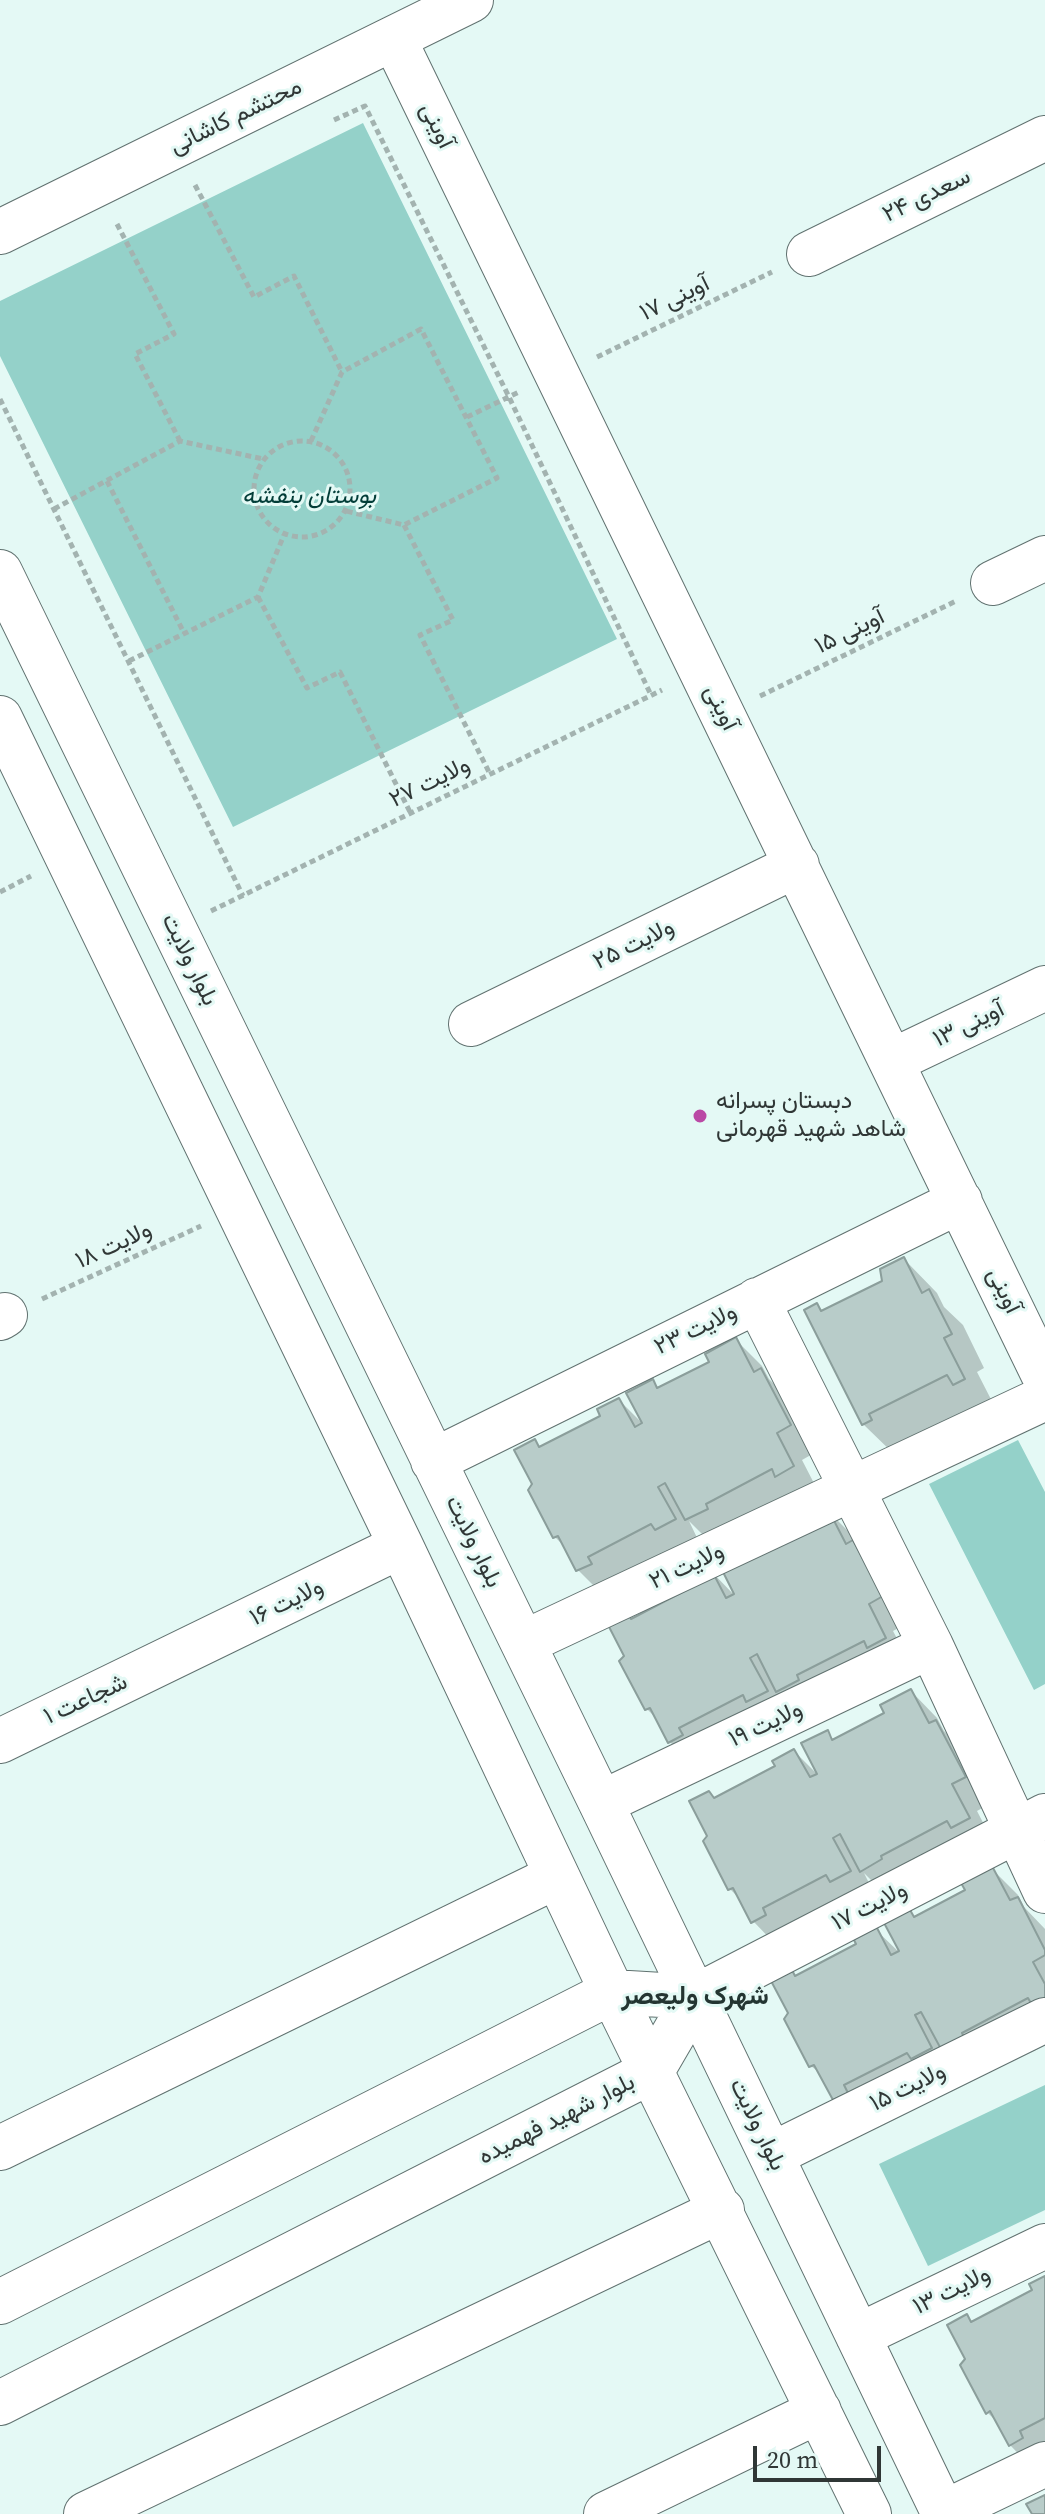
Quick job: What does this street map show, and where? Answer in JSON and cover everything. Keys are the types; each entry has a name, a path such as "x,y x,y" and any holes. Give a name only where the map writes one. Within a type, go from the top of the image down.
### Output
{"street":[{"name":"محتشم کاشانی","path":"0,232 471,0"},
{"name":"آوینی","path":"394,39 1045,1378"},
{"name":"سعدی ۲۴","path":"809,254 1045,138"},
{"path":"993,583 1045,558"},
{"name":"بلوار ولایت","path":"0,572 601,1803 943,2514"},
{"path":"0,718 401,1546 612,1992 869,2514"},
{"name":"ولایت ۲۵","path":"471,1024 797,865"},
{"name":"آوینی ۱۳","path":"892,1061 1045,988"},
{"name":"ولایت ۲۳","path":"433,1461 960,1201"},
{"path":"757,1300 931,1646 1031,1824 1045,1891"},
{"name":"ولایت ۲۱","path":"523,1643 1045,1398"},
{"name":"ولایت ۱۶","path":"173,1659 401,1546"},
{"name":"ولایت ۱۹","path":"601,1803 931,1646"},
{"name":"شجاعت ۱","path":"0,1741 173,1659"},
{"name":"ولایت ۱۷","path":"695,1997 1031,1824"},
{"path":"0,2148 557,1876"},
{"path":"0,2302 612,1992 695,1997"},
{"name":"بلوار شهید فهمیده","path":"0,2403 652,2071 695,1997"},
{"name":"ولایت ۱۵","path":"771,2155 1045,2020"},
{"path":"86,2514 722,2210"},
{"name":"ولایت ۱۳","path":"858,2336 1045,2246"},
{"path":"606,2514 819,2411"},
{"path":"943,2514 1045,2464"}],"path":[{"path":"323,126 365,106 509,397 651,695"},
{"path":"182,191 209,178"},
{"path":"195,185 254,297 294,276 342,372"},
{"path":"103,229 129,217"},
{"path":"116,223 174,334 135,354 180,441"},
{"name":"آوینی ۱۷","path":"467,417 809,254"},
{"path":"311,441 342,372 421,329 497,478 404,525 346,511"},
{"path":"0,399 243,896"},
{"path":"54,509 180,441 263,459"},
{"path":"311,441 328,448 341,460 349,476 350,493 346,511 335,525 320,535 302,538 284,535 269,525 258,511 253,493 255,476 263,459 276,448 293,442 311,441"},
{"path":"106,481 184,633"},
{"path":"404,525 453,620 420,635 490,774"},
{"path":"129,661 258,597 284,535"},
{"name":"آوینی ۱۵","path":"723,713 993,583"},
{"path":"258,597 307,688 340,672 410,812"},
{"name":"ولایت ۲۷","path":"174,928 701,671"},
{"name":"ولایت ۱۸","path":"3,1317 238,1209"}],"green space":[{"name":"بوستان بنفشه","path":"363,123 617,639 233,827 0,356 0,301"},
{"path":"1018,1440 1045,1492 1045,1684 1034,1690 929,1484"},
{"path":"1045,2085 1045,2210 928,2266 879,2164"}],"building":[{"path":"904,1257 922,1293 929,1289 952,1334 944,1338 965,1379 953,1385 947,1375 869,1414 872,1420 862,1425 804,1310 817,1303 821,1311 882,1281 880,1269"},
{"path":"736,1337 754,1372 761,1368 791,1425 777,1433 794,1466 775,1477 772,1469 706,1504 708,1509 685,1520 665,1483 658,1487 676,1519 655,1530 651,1524 588,1557 592,1564 576,1571 558,1536 553,1538 528,1490 532,1484 514,1450 535,1439 539,1447 600,1416 597,1409 619,1398 635,1427 642,1423 626,1393 653,1379 657,1388 709,1362 705,1354"},
{"path":"828,1509 846,1544 853,1540 883,1596 869,1604 886,1638 867,1648 864,1641 797,1675 799,1680 776,1692 757,1654 750,1658 768,1691 746,1702 743,1695 679,1728 683,1735 668,1743 650,1708 645,1710 619,1661 624,1656 606,1621 626,1610 631,1619 692,1587 711,1569 726,1598 734,1594 719,1564"},
{"path":"911,1689 929,1723 936,1720 966,1777 952,1784 970,1818 951,1828 947,1821 881,1856 882,1859 860,1872 840,1834 833,1838 851,1871 830,1882 826,1875 763,1908 766,1915 751,1923 733,1888 728,1890 703,1841 707,1836 689,1801 709,1791 714,1798 775,1766 772,1761 794,1749 810,1777 817,1774 801,1743 828,1730 832,1740 884,1713 880,1705"},
{"path":"992,1866 1010,1900 1018,1897 1045,1950 1045,1955 1033,1962 1045,1984 1045,1998 1032,2005 1028,1998 962,2033 964,2037 941,2049 921,2012 915,2015 932,2048 911,2059 907,2053 844,2085 848,2093 833,2100 814,2065 809,2067 784,2019 788,2013 770,1979 791,1968 795,1976 856,1944 853,1938 876,1926 891,1955 899,1951 883,1921 909,1908 914,1917 965,1890 961,1883"},
{"path":"1045,2276 1045,2418 1020,2431 1023,2438 1009,2446 990,2411 986,2414 960,2365 965,2359 947,2325 967,2314 971,2322 1032,2290 1029,2284"},
{"path":"1045,2495 1045,2514 1032,2514 1026,2504"}],"place":[{"name":"دبستان پسرانه شاهد شهید قهرمانی","path":"700,1116"}],"district":[{"name":"شهرک ولیعصر","path":"695,1997"}]}
